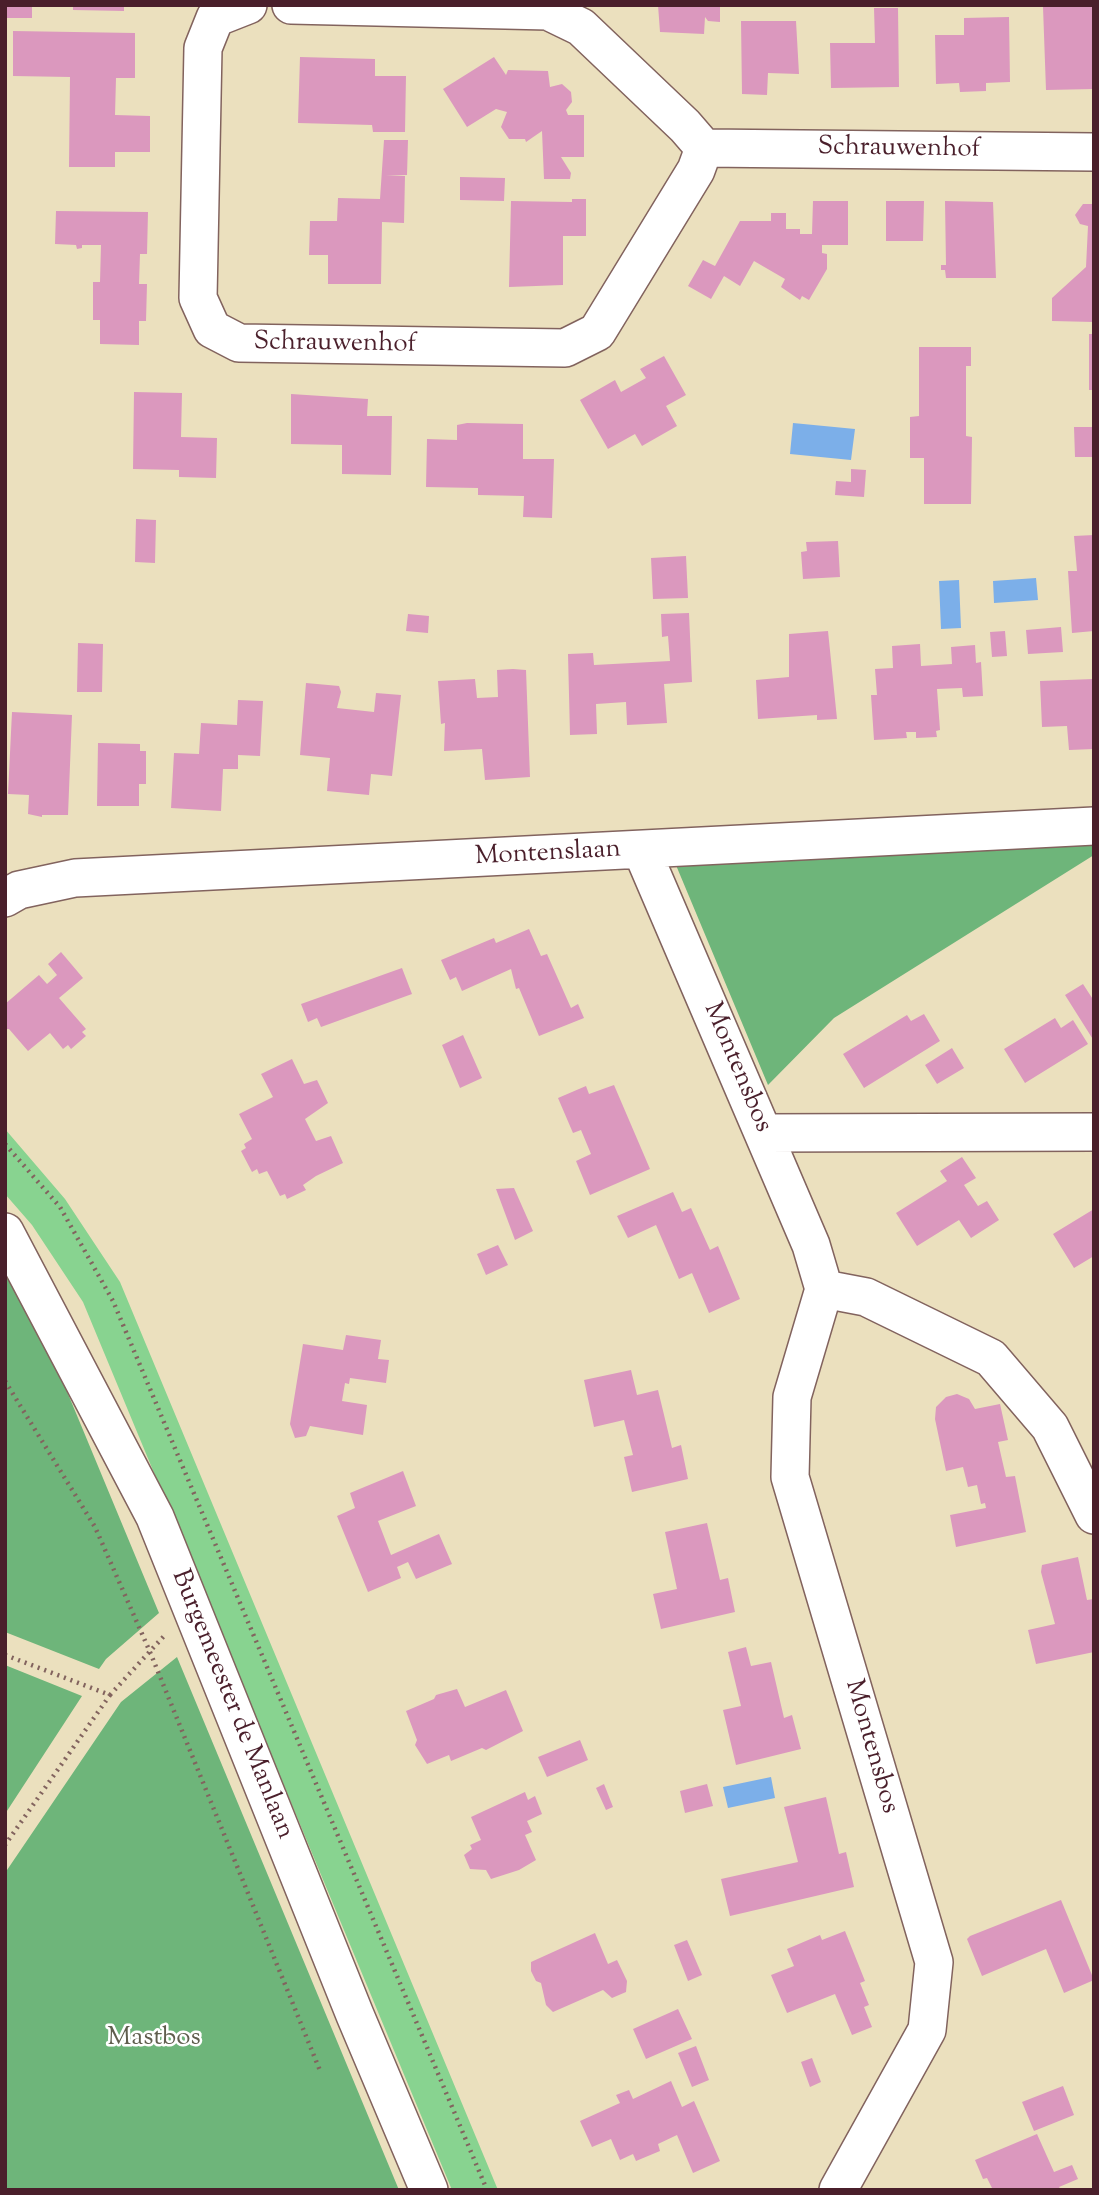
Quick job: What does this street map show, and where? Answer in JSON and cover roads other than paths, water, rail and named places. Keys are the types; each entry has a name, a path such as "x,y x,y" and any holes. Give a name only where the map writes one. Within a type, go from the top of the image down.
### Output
{"street":[{"name":"Schrauwenhof","path":"248,5 215,18 203,48 198,298 212,329 239,343 565,348 597,331 696,170 704,148 1094,152"},
{"path":"290,5 548,11 581,27 685,126 704,148"},
{"name":"Montenslaan","path":"5,898 19,890 75,877 642,851 1094,826"},
{"name":"Montensbos","path":"642,851 811,1245 824,1289 792,1397 790,1477 934,1962 927,2030 838,2190"},
{"path":"764,1133 1094,1132"},
{"name":"Burgemeester de Manlaan","path":"5,1232 155,1517 355,2015 429,2190"},
{"path":"824,1289 866,1297 991,1358 1050,1427 1094,1515"}],"water":[{"path":"793,423 855,429 851,460 790,454"},
{"path":"1036,578 1038,600 994,603 993,581"},
{"path":"959,580 961,628 941,629 939,581"},
{"path":"771,1777 775,1798 728,1808 723,1787"}],"park label":[{"name":"Mastbos","path":"154,2040"}]}
